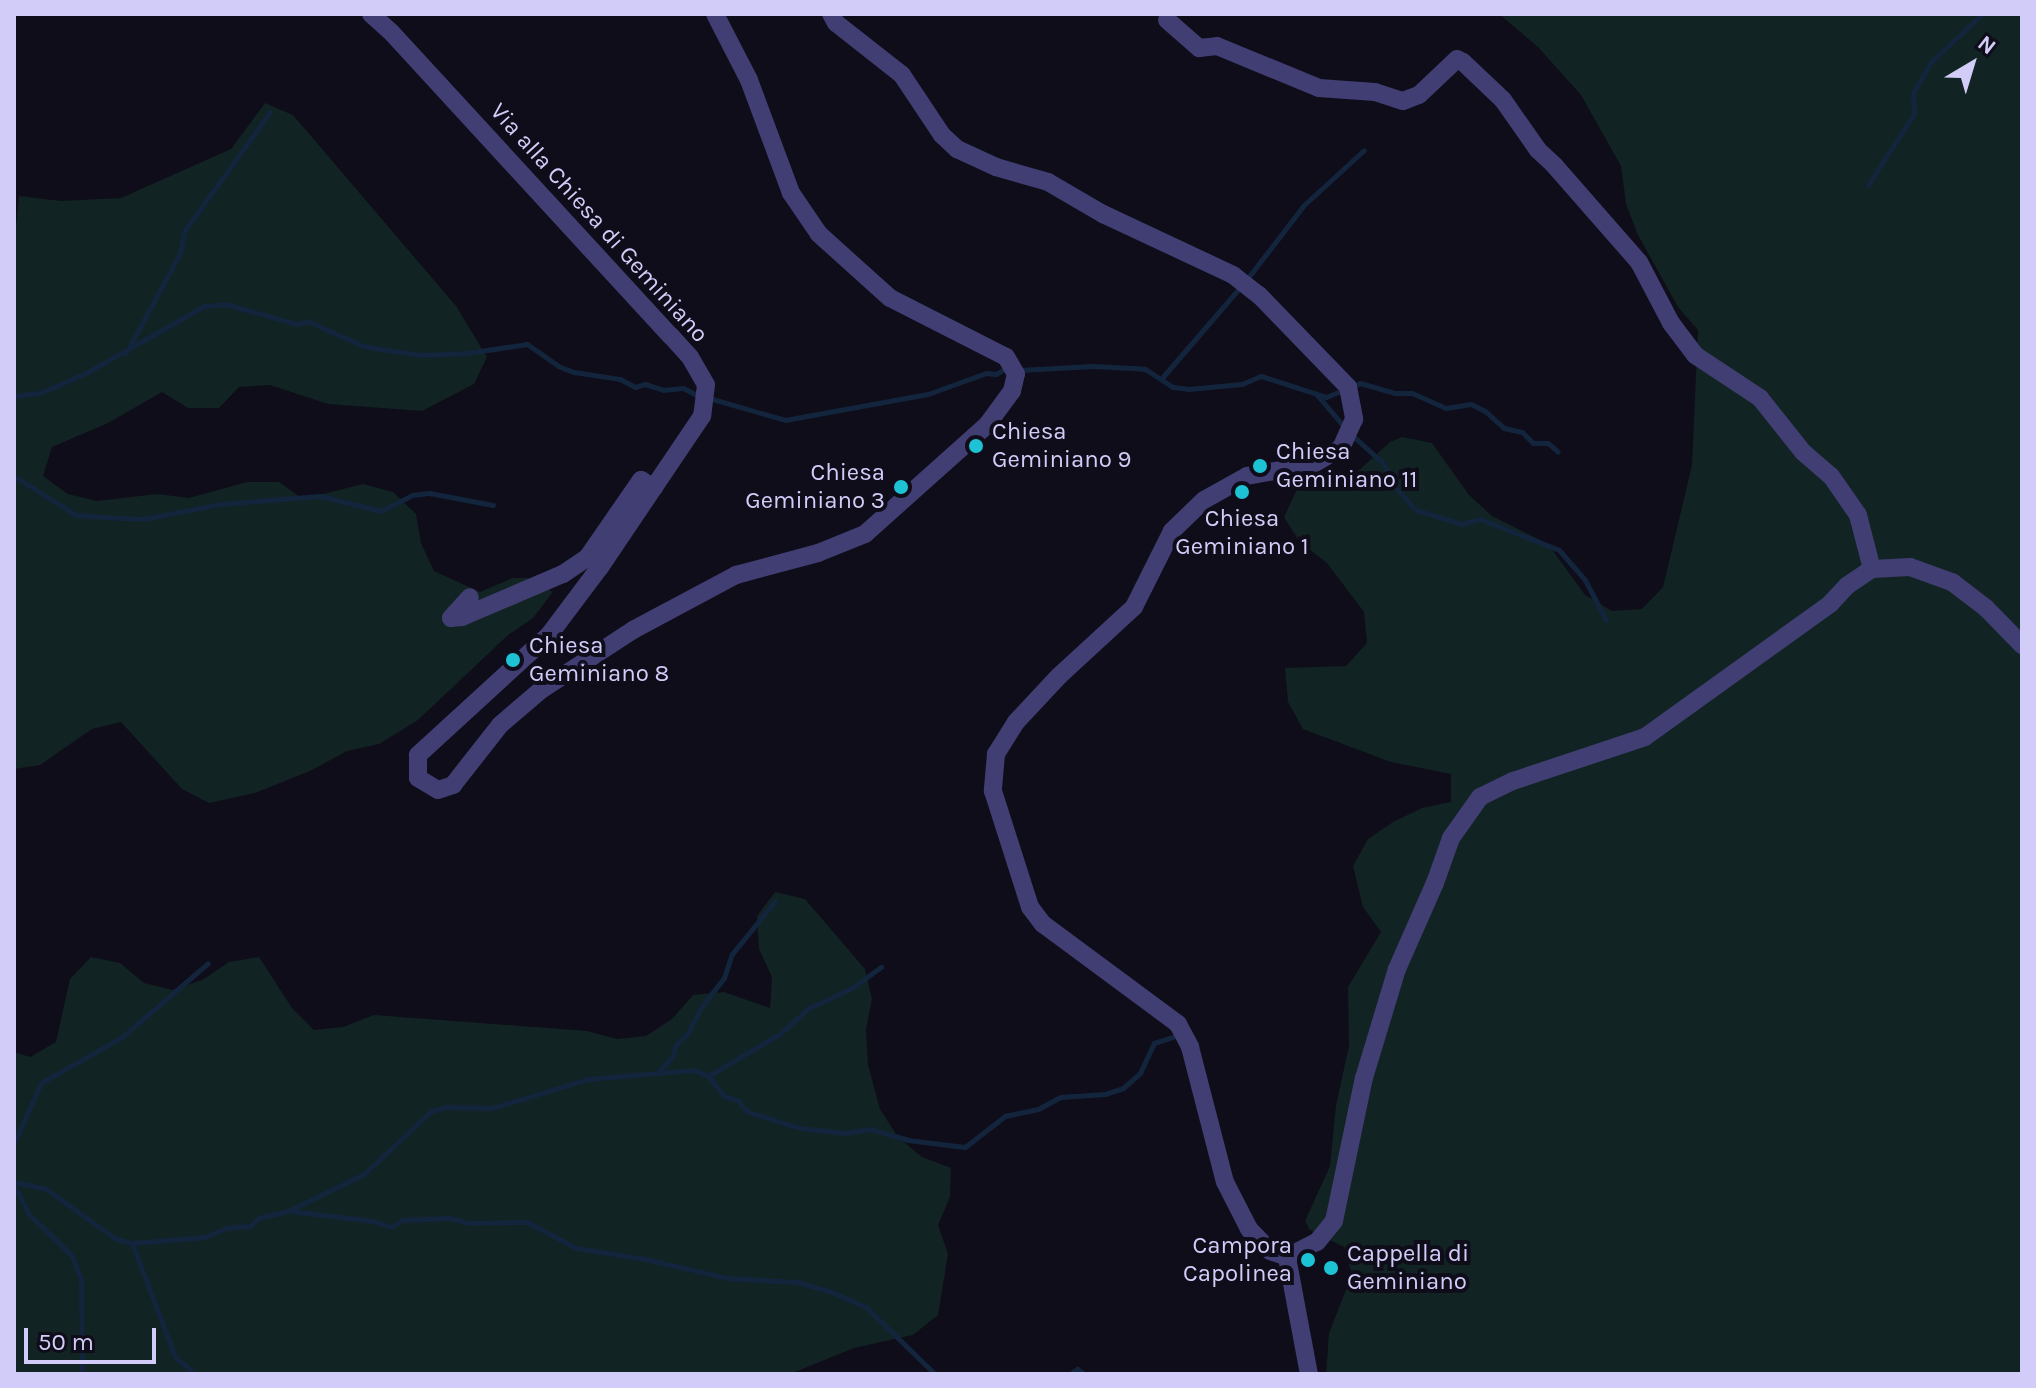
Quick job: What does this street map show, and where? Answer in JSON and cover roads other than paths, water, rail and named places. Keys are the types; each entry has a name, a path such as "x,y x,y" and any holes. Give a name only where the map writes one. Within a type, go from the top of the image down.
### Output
{"street":[{"name":"Via alla Chiesa di Geminiano","path":"371,14 671,336 701,373 706,385 702,416 549,635 418,755 415,771 423,784 438,790 453,785 500,725 633,630 736,575 818,553 865,534 987,425 1012,391 1016,374 1006,357 890,298 819,234 791,193 749,80 715,14"},
{"path":"831,14 836,23 902,75 942,135 957,149 996,167 1048,182 1103,214 1233,275 1259,295 1348,387 1354,419 1341,448 1313,464 1247,476 1187,514 1166,541 1134,607 1059,676 1016,722 996,754 993,791 1030,907 1060,940 1154,1003 1178,1024 1190,1047 1225,1182 1249,1229 1270,1251 1287,1257 1317,1242 1334,1221 1364,1078 1397,969 1451,838 1480,797 1513,781 1645,737 1830,604 1848,585 1872,569 1910,567 1952,582 1986,608 2022,645"},
{"path":"1167,20 1199,48 1217,46 1319,88 1375,92 1403,101 1419,95 1457,59 1463,62 1503,100 1538,150 1639,262 1671,323 1695,355 1760,398 1803,452 1831,476 1858,515 1872,569"},
{"path":"470,597 451,618 462,617 563,574 587,558 641,480 654,488"},
{"path":"1287,1257 1309,1374"}],"waterway":[{"path":"1868,185 1914,114 1913,93 1931,62 1982,14"},
{"path":"126,353 180,253 185,230 270,112"},
{"path":"1247,279 1304,205 1364,150"},
{"path":"1161,379 1240,287"},
{"path":"14,396 40,393 86,373 204,306 225,304 297,324 307,321 364,346 424,355 467,353 527,344 558,366 574,372 620,379 635,387 645,384 663,390 683,388 699,396"},
{"path":"1020,370 1092,366 1145,369 1173,387 1189,389 1242,384 1261,376 1326,397 1360,383 1394,393 1412,393 1446,408 1471,404 1485,411 1504,428 1522,432 1533,443 1548,443 1558,452"},
{"path":"709,398 785,420 928,394 986,373 996,374 1007,367"},
{"path":"1317,395 1346,429"},
{"path":"1353,436 1382,462 1397,489 1416,510 1461,524 1480,519 1559,550 1585,580 1606,620"},
{"path":"14,476 76,515 102,517 143,519 220,504 320,496 381,511 412,495 429,493 493,505"},
{"path":"657,1073 672,1057 676,1045 688,1033 702,1006 724,978 732,954 775,901"},
{"path":"14,1143 41,1083 122,1037 208,963"},
{"path":"708,1076 781,1033 809,1008 852,988 881,967"},
{"path":"132,1243 205,1237 226,1228 250,1226 258,1218 288,1211 364,1174 431,1111 446,1107 492,1108 588,1079 695,1070 708,1076 724,1096 739,1101 746,1111 800,1128 845,1133 870,1129 908,1140 965,1147 1005,1116 1038,1109 1061,1097 1105,1094 1123,1088 1140,1073 1154,1043 1173,1037"},
{"path":"14,1182 46,1189 116,1239 132,1243 175,1357 195,1374"},
{"path":"14,1185 29,1214 72,1256 81,1279 82,1374"},
{"path":"290,1211 373,1221 391,1227 402,1220 450,1218 469,1223 527,1222 576,1248 645,1259 727,1278 797,1282 829,1291 866,1307 935,1374"},
{"path":"1070,1374 1077,1369 1084,1374"},
{"path":"1036,1374 1042,1374"}],"place":[{"name":"Chiesa Geminiano 9","path":"976,446"},
{"name":"Chiesa Geminiano 11","path":"1260,466"},
{"name":"Chiesa Geminiano 3","path":"901,487"},
{"name":"Chiesa Geminiano 1","path":"1242,492"},
{"name":"Chiesa Geminiano 8","path":"513,660"},
{"name":"Campora Capolinea","path":"1308,1260"},
{"name":"Cappella di Geminiano","path":"1331,1268"}]}
